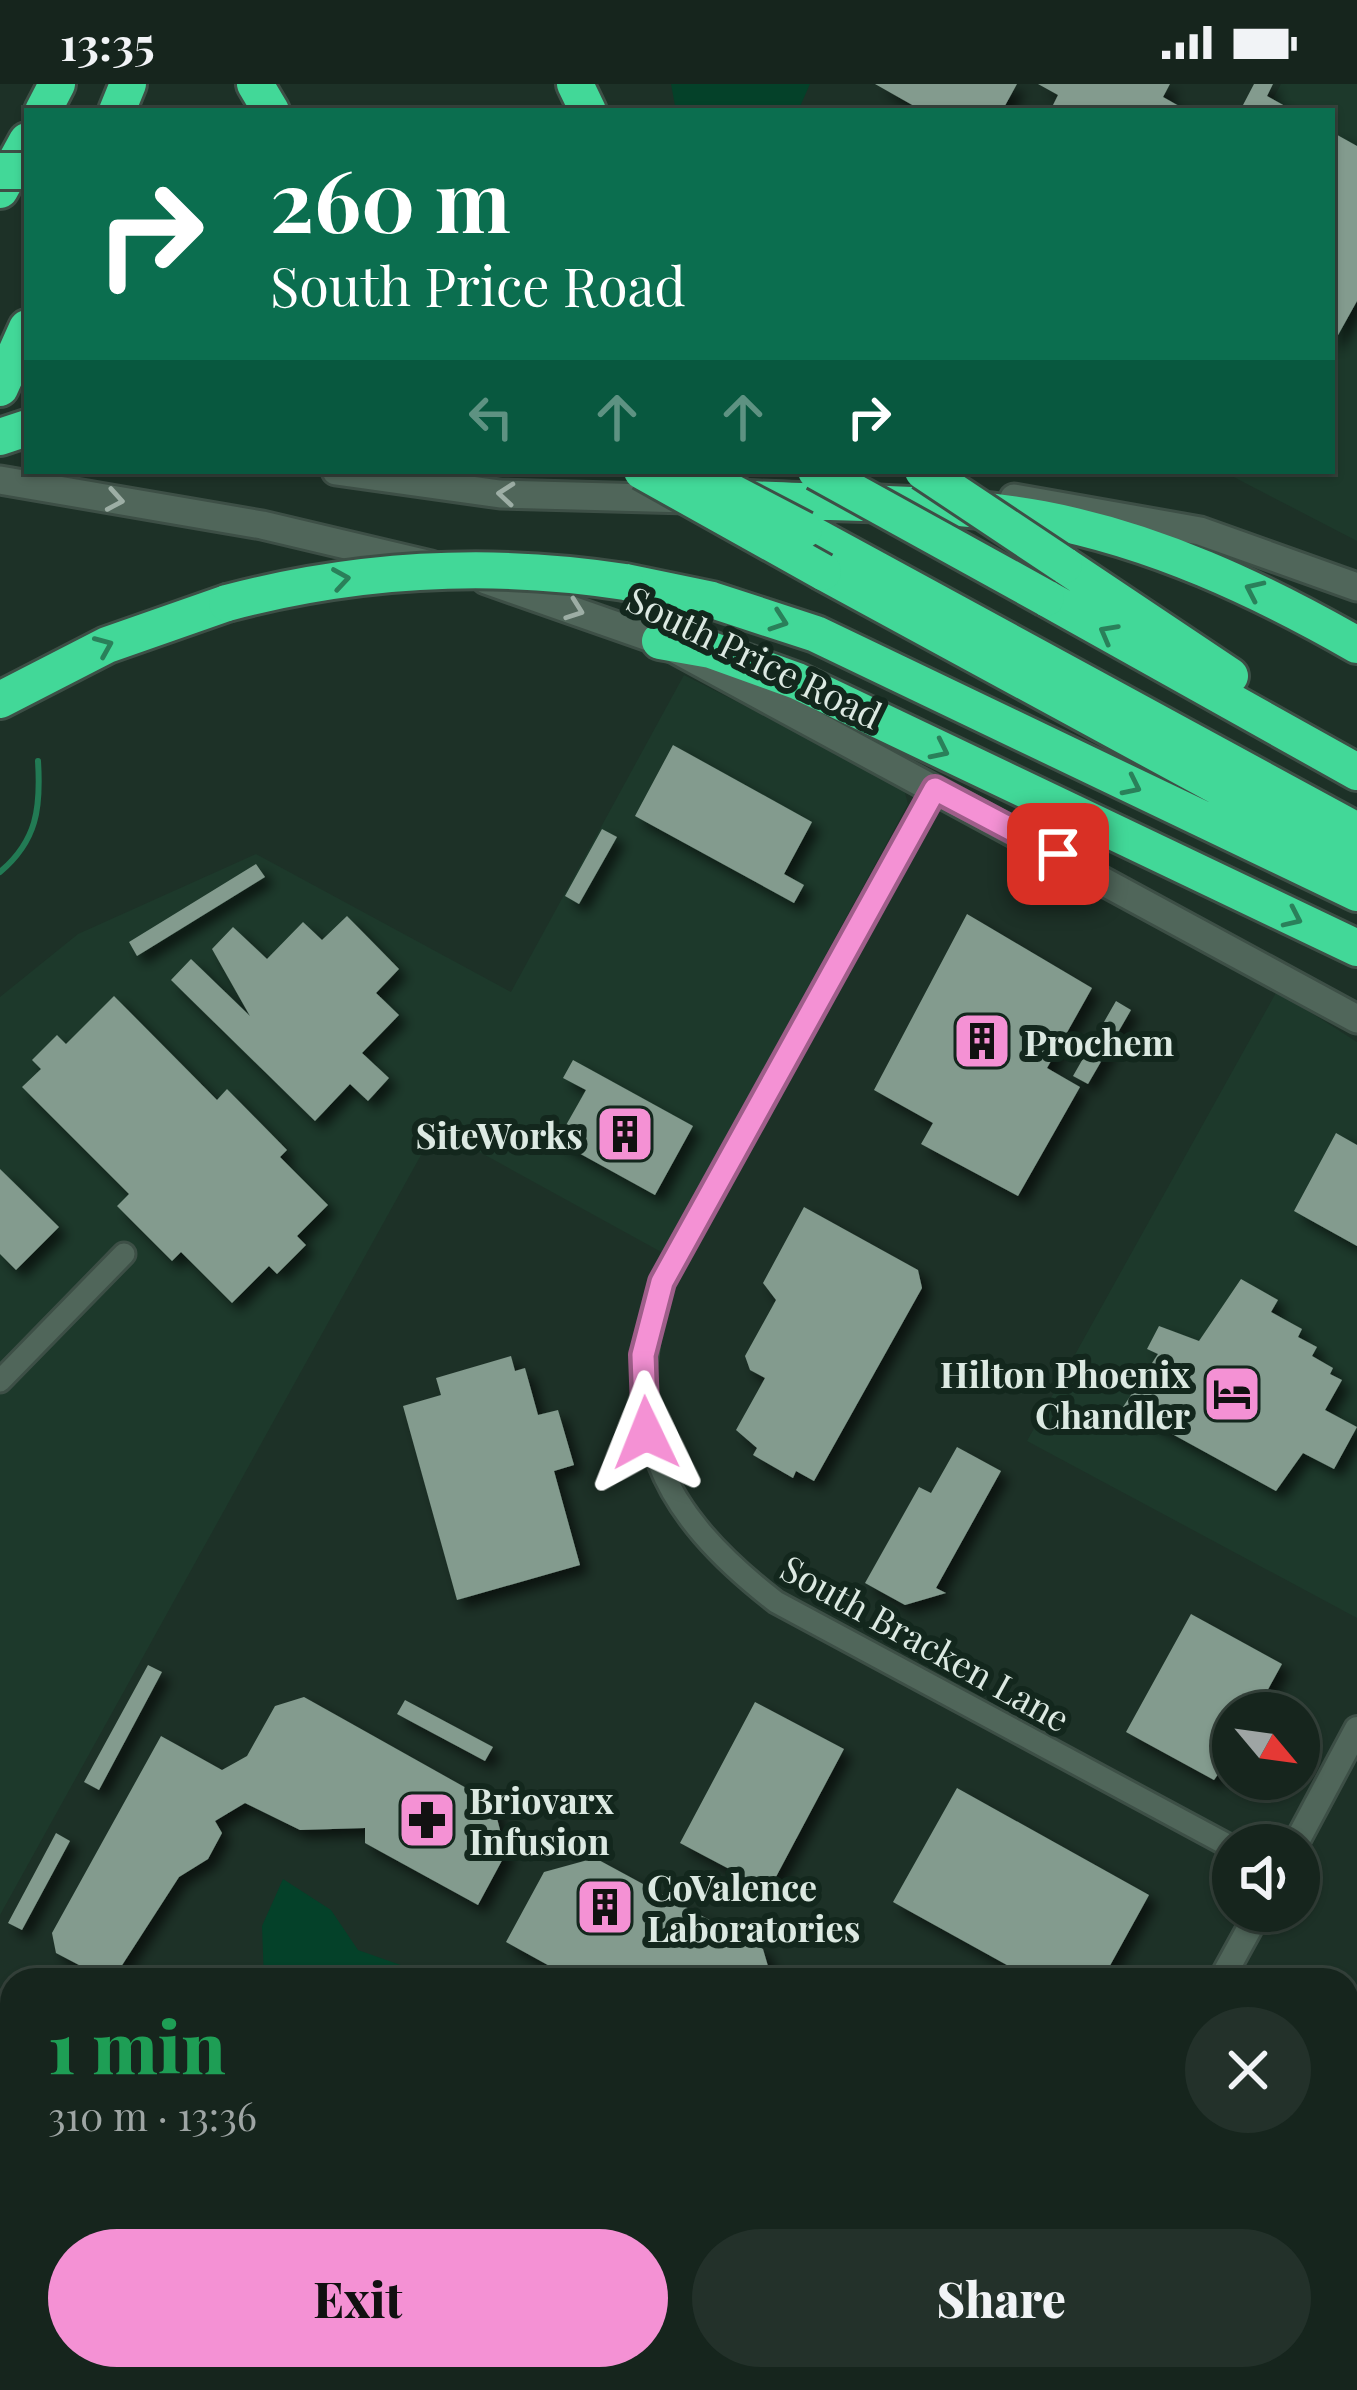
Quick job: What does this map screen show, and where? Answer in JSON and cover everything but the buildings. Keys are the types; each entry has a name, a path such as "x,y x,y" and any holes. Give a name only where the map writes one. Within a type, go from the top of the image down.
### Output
{"highway":[{"path":"0,190 24,146"},
{"path":"0,388 24,335"},
{"path":"647,474 1357,862"},
{"path":"698,474 811,522 1357,831"},
{"path":"821,474 1357,772"},
{"path":"928,474 1357,762"},
{"path":"741,485 1357,808"},
{"path":"741,485 1043,519 1128,541 1241,584 1357,645"},
{"path":"0,700 107,645 227,603 350,577 461,568 625,581 712,600 816,634 1357,893"},
{"path":"660,641 710,650 797,681 1357,948"}],"main road":[{"path":"360,474 537,496 741,485 988,494 1200,531 1357,587"},
{"name":"South Price Road","path":"0,480 376,549 510,587 660,641 1357,1019"}],"street":[{"name":"South Bracken Lane","path":"935,789 662,1282 643,1355 646,1433 677,1504 720,1558 776,1601 1212,1837"},
{"path":"0,1381 124,1254"},
{"path":"1306,1824 1357,1730"},
{"path":"1227,1968 1247,1932"}],"shaded area":[{"path":"1281,84 1357,84 1357,541 1228,474 1335,474 1335,108 1268,108"},
{"path":"684,675 903,785 908,804 663,1253 436,1128 0,1915 0,997 78,934 256,854 511,992"},
{"path":"1277,991 1357,1042 1357,1618 1027,1441"}],"green space":[{"path":"671,84 810,84 799,108 675,108"},
{"path":"283,1879 331,1910 358,1950 409,1968 264,1968 262,1926"}],"waterway":[{"path":"0,872 22,848 34,822 38,761"}],"place":[{"name":"Prochem","path":"982,1041"},
{"name":"SiteWorks","path":"625,1134"},
{"name":"Hilton Phoenix Chandler","path":"1232,1394"},
{"name":"Briovarx Infusion","path":"427,1820"},
{"name":"CoValence Laboratories","path":"605,1907"}],"route":[{"path":"646,1433 645,1335 662,1282 935,789 1058,854"}]}
